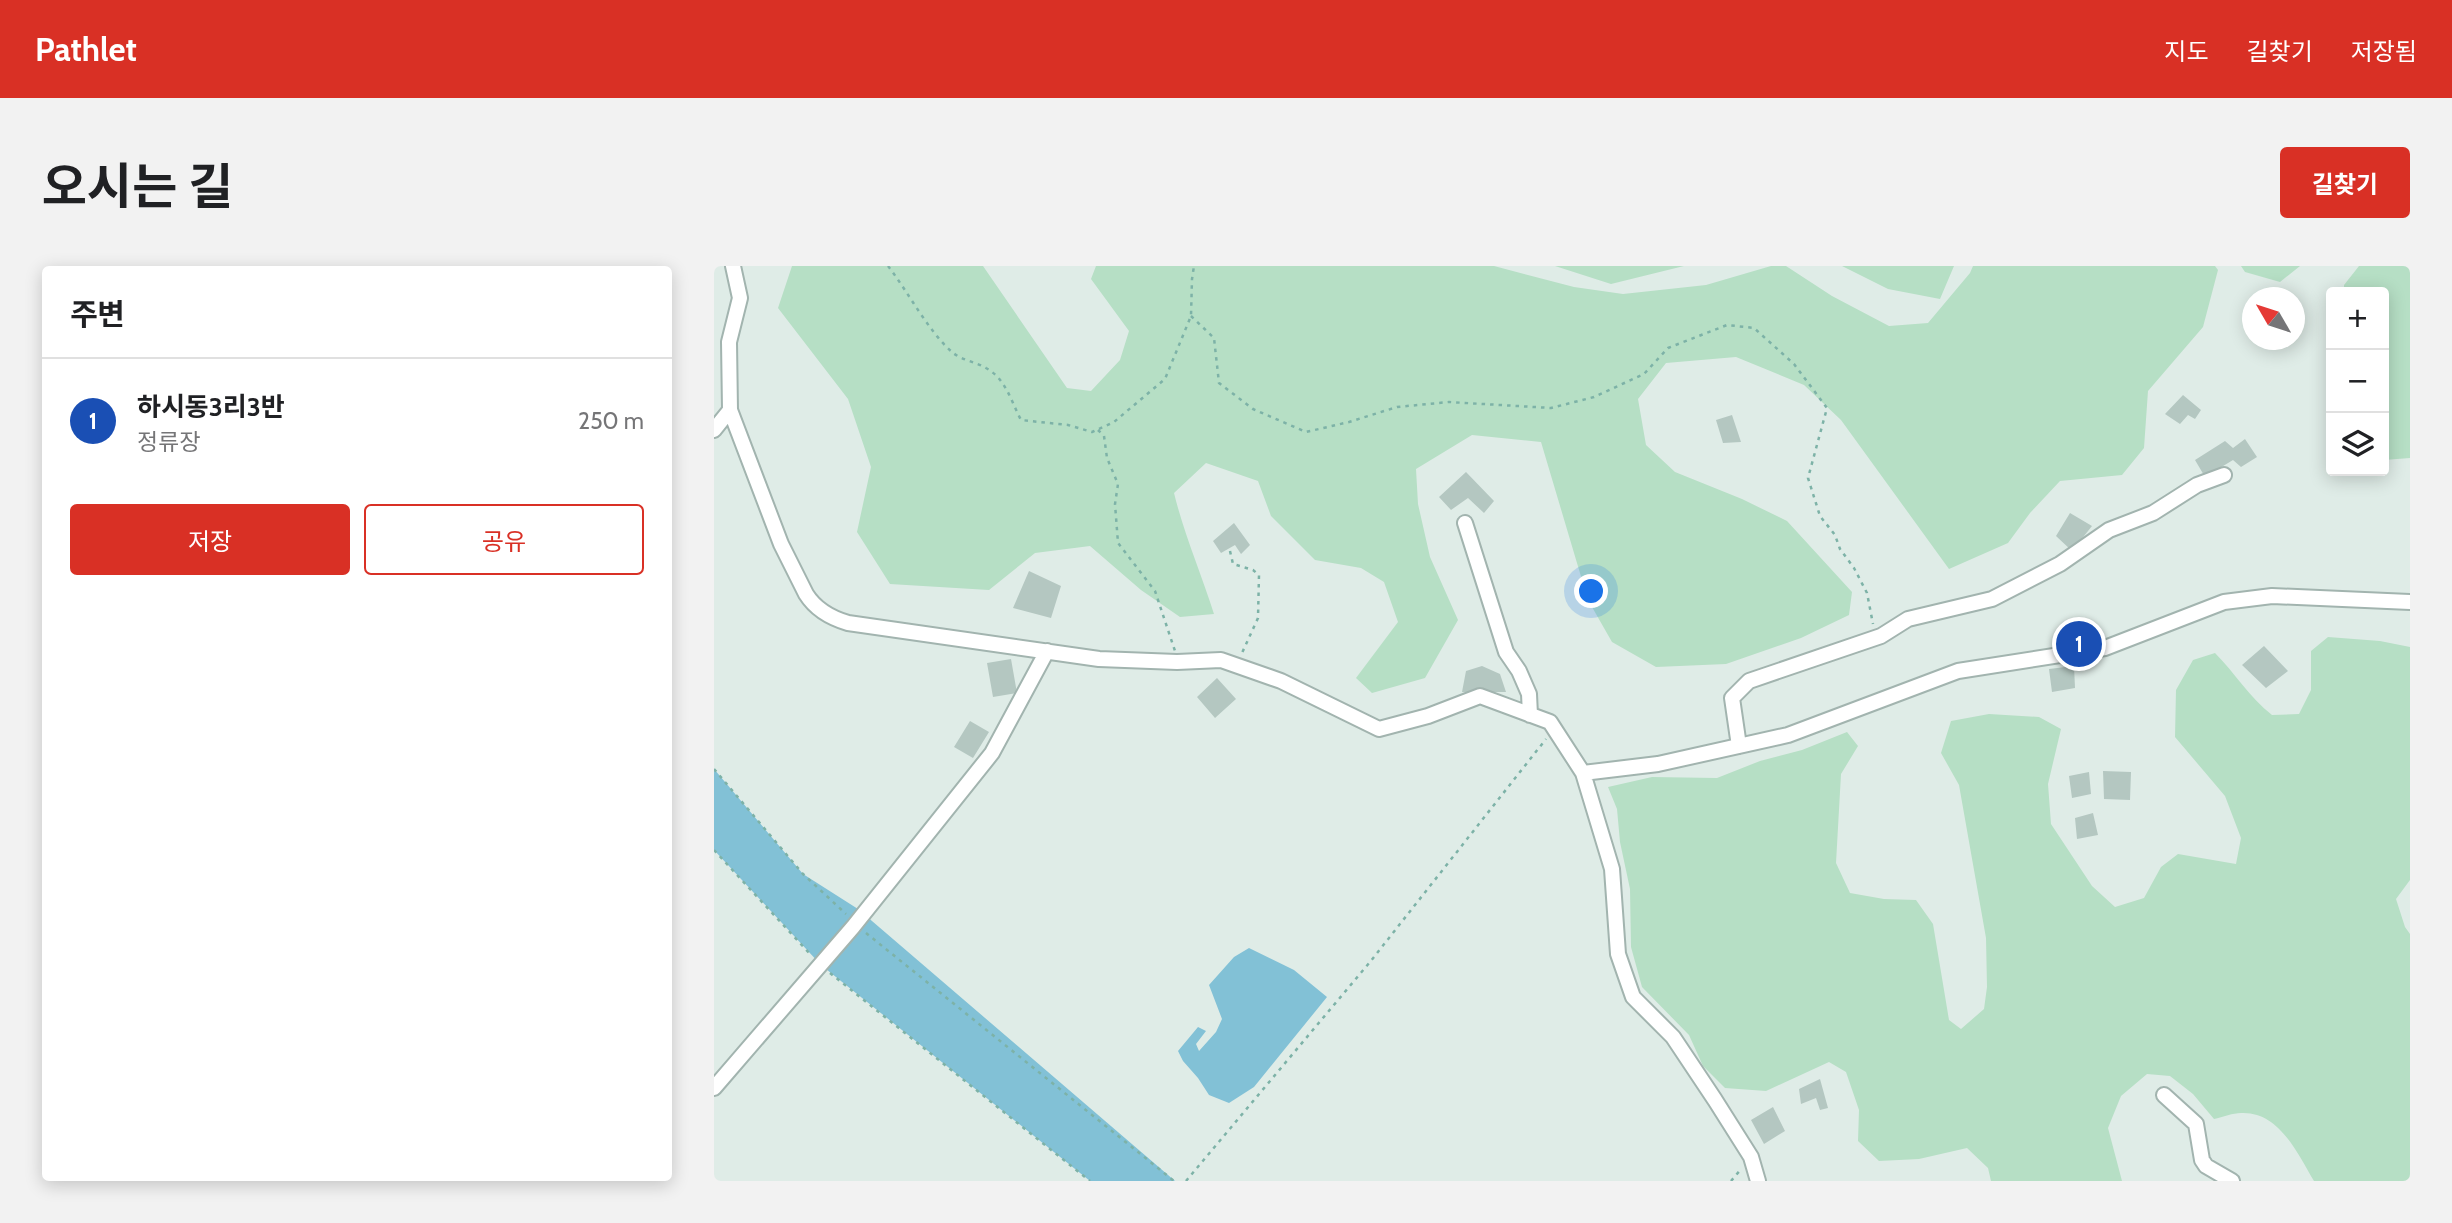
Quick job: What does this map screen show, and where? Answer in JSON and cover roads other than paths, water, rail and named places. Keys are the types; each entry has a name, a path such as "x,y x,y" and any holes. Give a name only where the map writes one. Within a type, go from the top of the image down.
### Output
{"street":[{"path":"733,266 740,299 729,342 730,410 781,544 806,594 828,616 848,623 1099,659 1177,662 1221,660 1281,681 1379,729 1428,716 1480,695 1550,722 1583,773 1612,869 1618,954 1633,997 1672,1038 1715,1100 1751,1157 1758,1181"},
{"path":"714,430 730,410"},
{"path":"1739,746 1732,698 1749,681 1871,639 1908,619 1992,599 2060,564 2109,530 2153,513 2197,485 2224,475"},
{"path":"1465,523 1506,652 1519,670 1529,695 1530,715"},
{"path":"1583,773 1658,764 1788,735 1958,671 2105,648 2224,603 2272,596 2410,602"},
{"path":"714,1088 822,964 992,753 1047,650"},
{"path":"2164,1095 2196,1124 2202,1160 2206,1166 2232,1181"}],"water":[{"path":"714,769 803,874 858,909 1175,1181 1090,1181 821,965 714,850"},
{"path":"1249,948 1294,970 1327,997 1254,1087 1229,1103 1209,1095 1178,1051 1198,1027 1206,1031 1196,1044 1199,1051 1216,1032 1222,1019 1209,985 1234,957"}],"place":[{"name":"하시동3리3반","path":"2079,644"}]}
